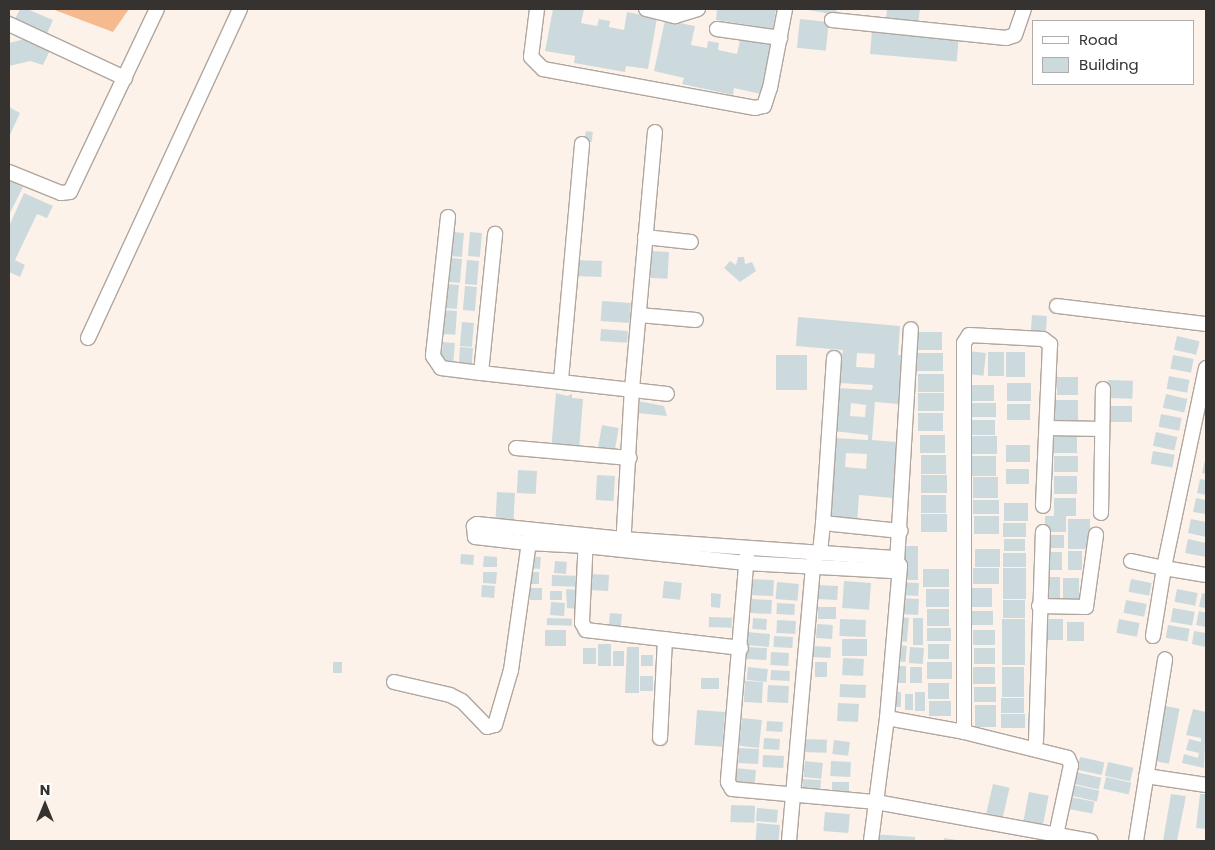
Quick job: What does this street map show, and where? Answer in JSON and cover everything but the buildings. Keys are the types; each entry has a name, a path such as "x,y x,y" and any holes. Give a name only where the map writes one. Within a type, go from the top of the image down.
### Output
{"street":[{"path":"9,172 60,193 70,192 156,9"},
{"path":"88,338 240,9"},
{"path":"537,9 531,57 543,69 734,106 764,106 785,9"},
{"path":"646,9 675,16 698,9"},
{"path":"832,20 1006,38 1014,35 1024,9"},
{"path":"9,24 125,78"},
{"path":"717,29 780,38"},
{"path":"623,545 630,458 632,389 655,132"},
{"path":"561,380 582,144"},
{"path":"448,218 434,361 447,370 561,380 667,394"},
{"path":"481,373 495,234"},
{"path":"646,237 691,242"},
{"path":"1057,306 1206,324"},
{"path":"639,315 696,320"},
{"path":"871,841 887,718 897,562 901,531 911,329"},
{"path":"964,732 964,343 969,335 1043,338 1050,344 1048,428 1043,506"},
{"path":"789,841 816,556 823,524 834,358"},
{"path":"1154,636 1164,568 1206,368"},
{"path":"1101,513 1103,389"},
{"path":"1048,428 1102,429"},
{"path":"516,448 630,458"},
{"path":"585,540 528,543 474,537 474,526 477,524 530,529 585,540 746,563 816,556"},
{"path":"823,524 901,531"},
{"path":"394,682 450,695 462,701 487,727 494,725 506,693 530,529"},
{"path":"1035,746 1043,532"},
{"path":"1039,606 1086,608 1096,535"},
{"path":"585,540 583,627 590,631 741,648"},
{"path":"623,545 748,548 816,556 897,562"},
{"path":"748,548 729,786 736,791 876,802 1090,841"},
{"path":"1131,561 1206,575"},
{"path":"660,738 665,639"},
{"path":"1136,841 1164,659"},
{"path":"887,718 1035,746 1070,761 1056,835"},
{"path":"1146,776 1206,786"}],"shaded area":[{"path":"52,9 129,9 113,32"}]}
